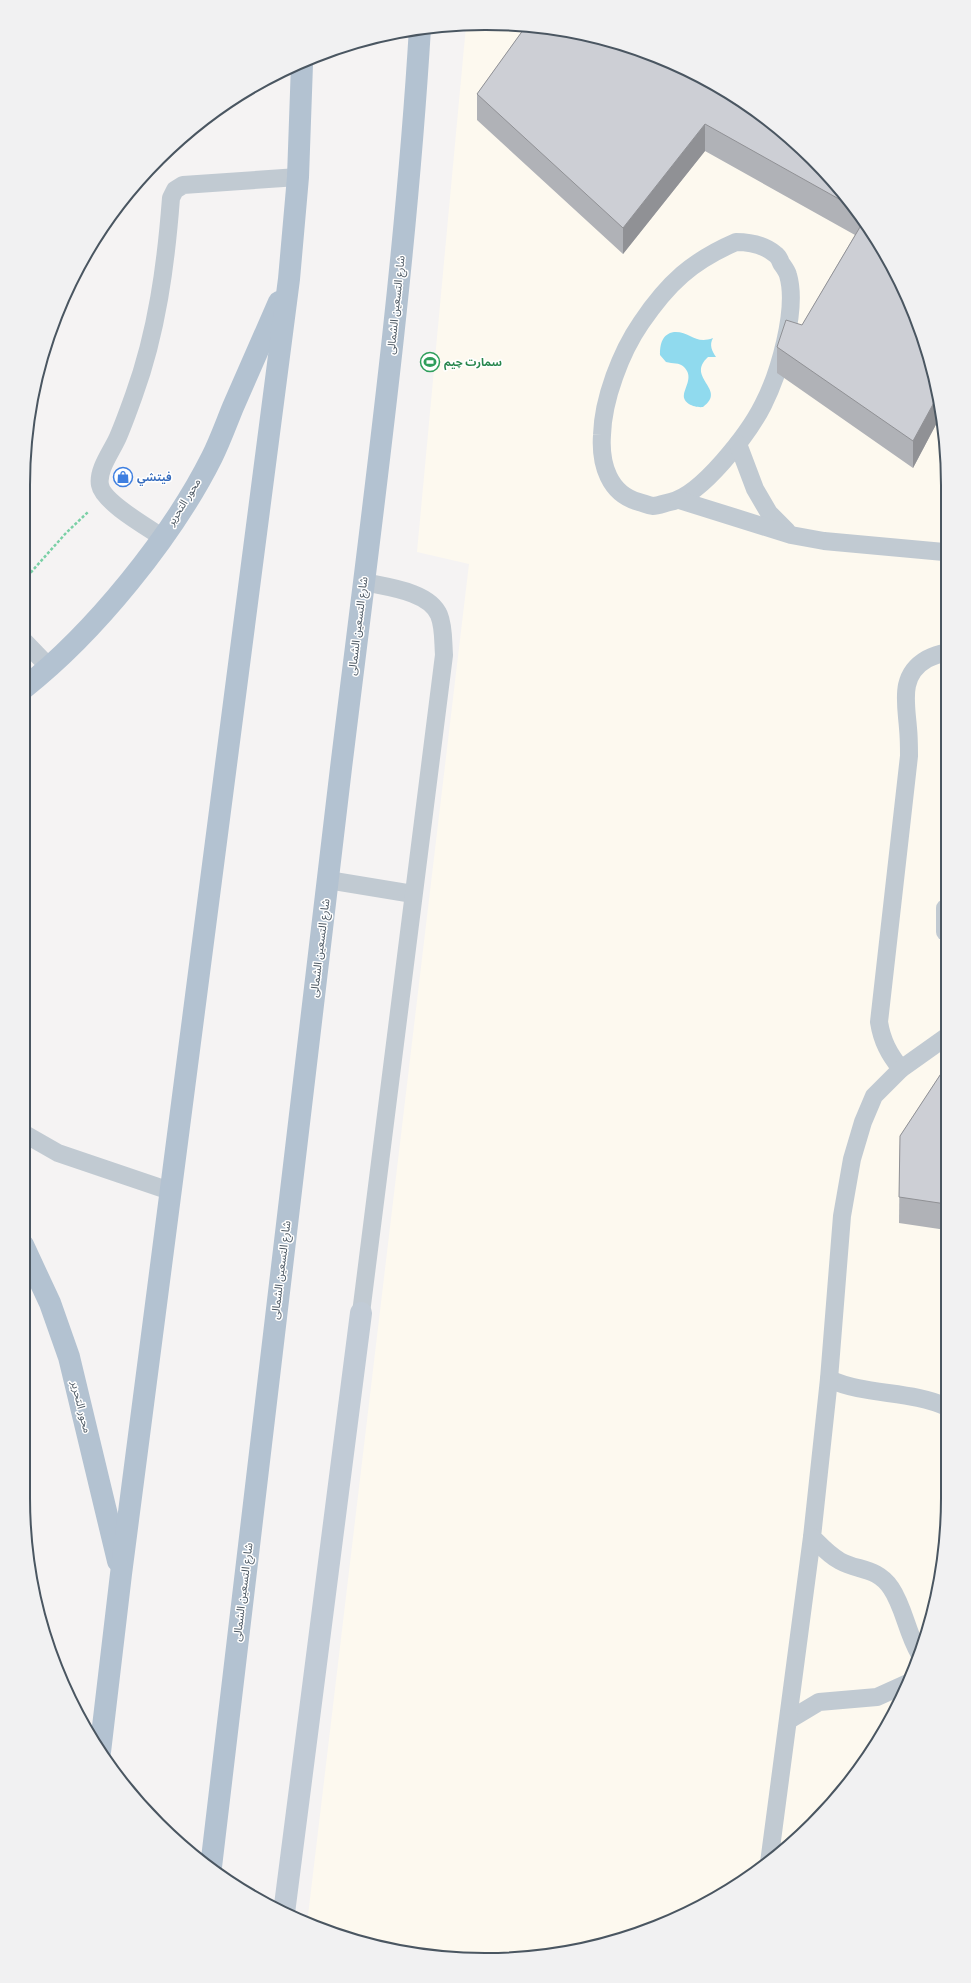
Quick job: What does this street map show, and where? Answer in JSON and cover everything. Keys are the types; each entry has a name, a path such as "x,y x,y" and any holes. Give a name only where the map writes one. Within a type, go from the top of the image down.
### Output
{"main road":[{"name":"شارع التسعين الشمالى","path":"212,1862 394,337 416,93 420,35"},
{"path":"101,1742 170,1191 289,279 298,177 302,69"},
{"name":"محور التحرير","path":"30,683 49,667 112,602 162,537 182,508 212,458 289,279"},
{"name":"محور التحرير","path":"30,1260 50,1304 69,1357 121,1574"}],"street":[{"path":"285,1906 361,1313"}],"lane":[{"path":"162,537 105,495 99,484 100,476 118,437 135,392 148,347 166,254 171,198 175,190 183,185 298,177"},
{"path":"736,242 754,243 777,255 788,275 790,303 785,344 774,378 763,405 738,444 700,486 679,500 653,506 627,499 612,485 604,462 602,435 606,408 625,352 640,324 674,281 695,262 736,242"},
{"path":"738,444 756,489 769,513 791,535"},
{"path":"679,500 791,535 824,541 941,552"},
{"path":"361,1313 444,655 439,614 428,601 408,592 364,582"},
{"path":"30,647 49,667"},
{"path":"901,1069 890,1055 882,1040 879,1022 909,756 905,700 908,680 920,664 938,654 941,654"},
{"path":"328,880 413,894"},
{"path":"770,1853 812,1537 829,1379 842,1216 852,1159 863,1122 874,1096 901,1069 941,1041"},
{"path":"30,1137 58,1153 170,1191"},
{"path":"829,1379 855,1388 909,1396 941,1405"},
{"path":"812,1537 830,1556 842,1562 868,1570 881,1577 890,1587 916,1646"},
{"path":"789,1720 819,1702 877,1697 899,1687"}],"path":[{"path":"30,573 66,533 105,495"}],"shaded area":[{"path":"466,31 515,31 545,34 574,39 632,54 687,77 739,107 763,124 808,163 847,208 864,232 894,284 917,339 925,368 937,426 940,456 941,1498 937,1557 932,1586 917,1644 894,1699 864,1751 847,1775 808,1820 763,1859 739,1876 687,1906 632,1929 603,1937 545,1949 515,1952 456,1952 426,1949 368,1937 339,1929 308,1917 469,564 417,552"}],"water":[{"path":"680,332 702,340 713,338 711,343 716,357 708,357 702,364 701,371 710,389 711,395 709,401 703,407 690,405 685,400 684,394 688,377 687,370 682,365 666,362 660,355 662,340 670,333"}],"building":[{"path":"522,32 574,39 632,54 687,77 739,107 763,124 808,163 840,200 705,124 623,228 477,94"},
{"path":"860,227 894,284 917,339 925,368 933,404 913,441 777,347 786,320 802,325"},
{"path":"941,1074 941,1203 899,1197 900,1136"}],"place":[{"name":"سمارت چيم","path":"430,362"},
{"name":"فيتشي","path":"123,477"}]}
